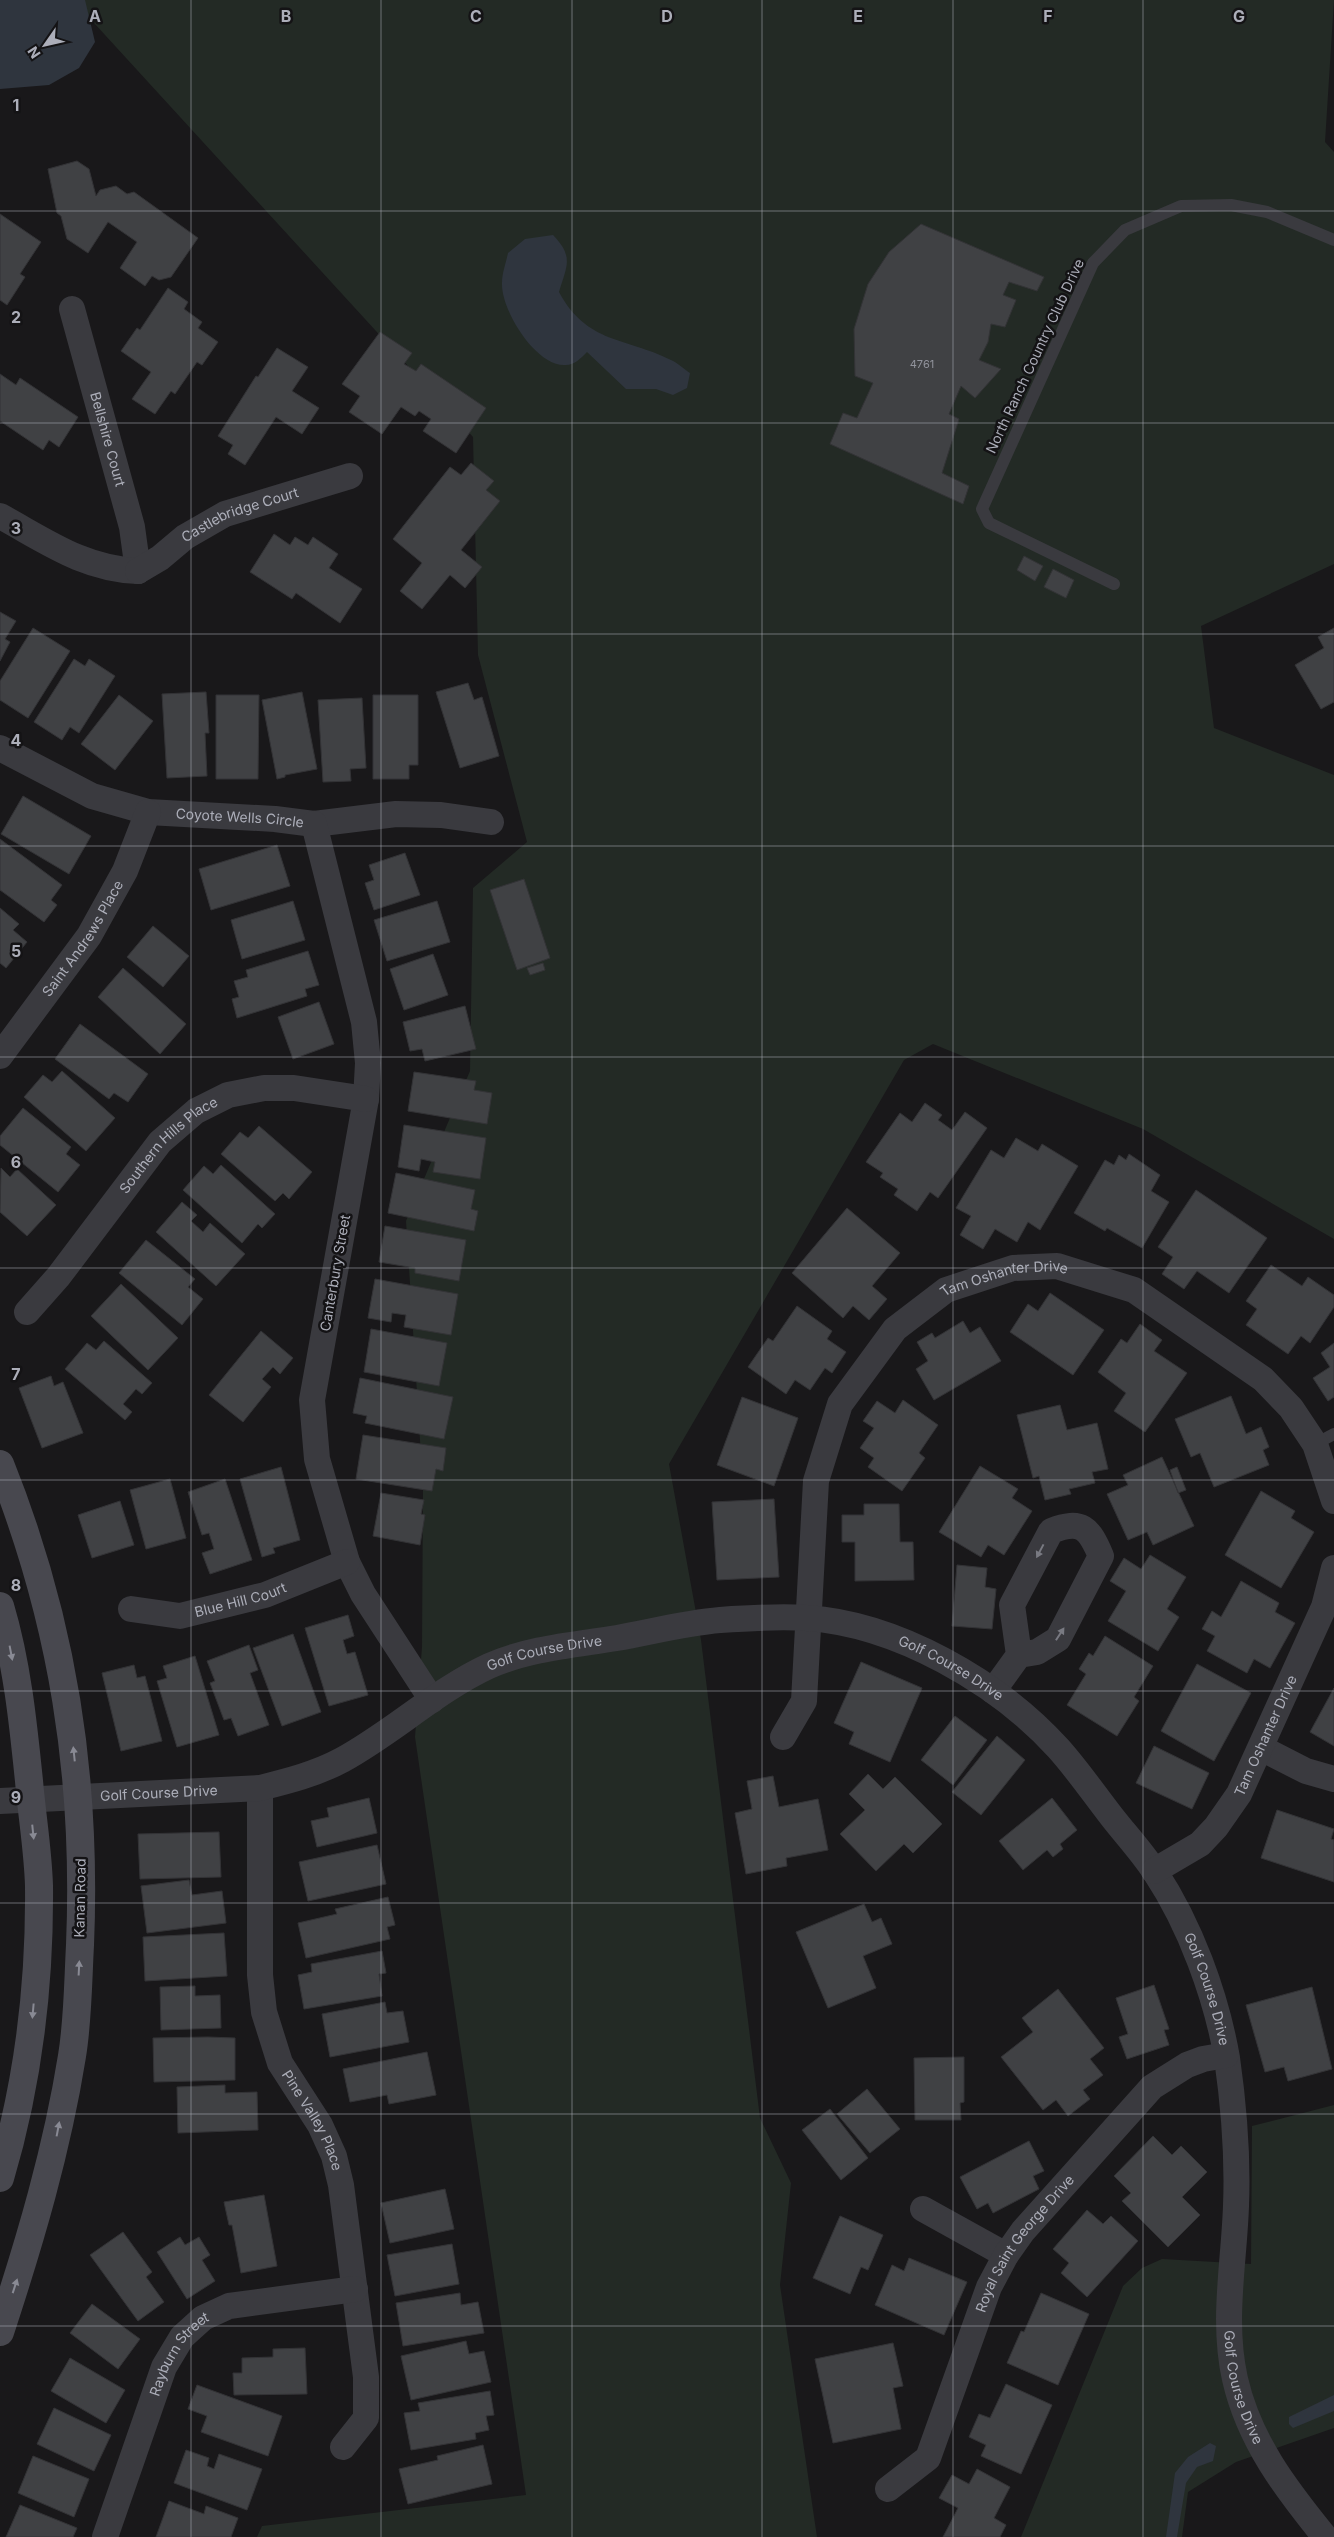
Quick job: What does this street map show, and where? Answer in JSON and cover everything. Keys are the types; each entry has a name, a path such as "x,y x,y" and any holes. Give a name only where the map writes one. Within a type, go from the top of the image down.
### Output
{"main road":[{"name":"Kanan Road","path":"0,1464 20,1514 47,1608 67,1694 78,1797 82,1881 72,2054 52,2161 0,2332"},
{"path":"0,1606 7,1628 22,1707 39,1885 36,1968 29,2050 0,2178"}],"street":[{"name":"Bellshire Court","path":"72,308 132,527 138,571"},
{"name":"Castlebridge Court","path":"138,571 160,558 185,537 225,514 350,476"},
{"path":"0,516 85,562 114,570 138,571"},
{"name":"Coyote Wells Circle","path":"0,748 92,796 148,812 275,819 314,824 396,814 441,814 491,822"},
{"name":"Saint Andrews Place","path":"0,1056 89,936 125,871 148,812"},
{"name":"Canterbury Street","path":"314,824 364,1022 368,1063 366,1099 312,1400 317,1459 346,1562 363,1594 432,1700"},
{"name":"Southern Hills Place","path":"27,1312 58,1277 160,1142 196,1111 228,1095 264,1088 294,1088 366,1099"},
{"name":"Tam Oshanter Drive","path":"782,1737 804,1701 816,1481 840,1404 894,1329 946,1290 1013,1268 1057,1266 1134,1290 1263,1379 1324,1439 1334,1500"},
{"path":"993,1690 1018,1655 1012,1605 1051,1531 1067,1524 1081,1526 1093,1537 1101,1556 1058,1639 1037,1652 1018,1655"},
{"name":"Blue Hill Court","path":"131,1609 180,1616 266,1595 346,1562"},
{"name":"Tam Oshanter Drive","path":"1154,1871 1200,1844 1216,1827 1239,1794 1324,1607 1334,1568"},
{"name":"Golf Course Drive","path":"0,1801 260,1788 296,1780 342,1760 432,1700 489,1666 547,1648 719,1620 808,1618 862,1628 906,1643 948,1664 993,1690 1057,1747 1154,1871 1180,1919 1199,1961 1214,2006 1226,2055 1237,2148 1236,2207 1228,2317 1229,2342 1235,2381 1250,2425 1270,2464 1290,2495 1325,2537"},
{"path":"1261,1748 1306,1771 1334,1779"},
{"name":"Pine Valley Place","path":"260,1788 260,1975 264,2012 280,2063 320,2125 334,2156 341,2186 366,2377 366,2418 343,2447"},
{"name":"Royal Saint George Drive","path":"888,2488 928,2458 989,2287 1006,2255 1023,2231 1152,2087 1187,2065 1203,2059 1226,2055"},
{"path":"923,2209 1006,2255"},
{"name":"Rayburn Street","path":"105,2537 164,2367 182,2337 204,2318 229,2306 354,2289"}],"lane":[{"name":"North Ranch Country Club Drive","path":"1114,584 989,523 982,509 1093,263 1125,230 1182,206 1231,204 1267,212 1334,240"}],"shaded area":[{"path":"0,0 85,0 95,42 79,68 49,85 0,89"},
{"path":"73,0 1334,0 1325,142 1334,152 1334,564 1201,626 1214,728 1334,775 1334,1239 1143,1129 933,1044 904,1060 669,1464 701,1640 760,2118 791,2183 780,2285 817,2537 257,2537 262,2526 526,2495 415,1737 422,1647 423,1487 406,1221 470,1071 473,888 527,842 478,655 473,437"},
{"path":"553,235 564,249 566,256 566,268 559,292 570,309 582,321 608,337 676,363 690,373 687,388 673,395 656,389 626,389 587,352 574,363 564,365 553,363 531,346 507,307 503,294 503,272 508,253 525,239"},
{"path":"1334,2105 1334,2428 1236,2462 1188,2492 1182,2537 1021,2537 1123,2286 1142,2268 1162,2259 1251,2264 1252,2126"},
{"path":"1334,2395 1334,2411 1293,2428 1289,2424 1289,2417"},
{"path":"1210,2443 1216,2446 1213,2461 1197,2467 1186,2483 1177,2537 1166,2537 1175,2473 1188,2457"}],"building":[{"path":"77,161 89,169 96,196 100,190 116,186 127,194 134,192 198,238 171,277 159,280 152,276 145,286 120,268 137,242 108,222 88,253 67,239 61,216 57,213 48,169"},
{"path":"0,214 41,242 20,274 25,277 7,305 0,300"},
{"path":"921,224 1044,277 1037,291 1009,282 1003,295 1016,300 1005,327 991,324 988,342 979,360 1001,369 975,398 961,386 949,414 959,419 942,473 969,486 963,504 830,444 843,413 857,418 873,383 855,376 854,329 868,284 889,252"},
{"path":"168,288 188,302 184,309 202,322 198,328 218,342 202,365 197,362 175,394 171,391 155,414 132,399 151,372 121,351 137,328 140,330"},
{"path":"380,332 412,353 404,364 416,371 421,364 486,408 456,453 423,431 431,419 419,411 415,416 401,407 382,434 349,412 360,396 342,384"},
{"path":"277,348 308,367 292,391 319,408 302,434 276,417 245,465 228,454 233,445 218,436 256,376 258,377"},
{"path":"0,374 16,385 20,378 78,417 59,447 49,440 43,450 0,421"},
{"path":"471,463 494,481 486,490 500,501 461,550 482,567 465,588 450,575 422,609 400,591 422,563 393,539 450,467 461,475"},
{"path":"274,534 290,545 295,537 308,545 313,537 338,554 329,568 362,589 340,623 296,593 292,599 250,572"},
{"path":"1024,556 1043,566 1035,581 1017,570"},
{"path":"1053,569 1074,580 1066,598 1044,587"},
{"path":"0,612 16,621 5,639 10,642 0,661"},
{"path":"33,628 70,651 28,718 0,700 0,681"},
{"path":"1334,628 1334,702 1321,709 1295,665 1324,648 1318,637"},
{"path":"74,659 85,666 89,659 115,676 79,733 70,727 62,740 34,722"},
{"path":"468,683 474,700 482,697 499,756 460,768 436,692"},
{"path":"206,692 209,733 205,733 207,776 167,778 162,694"},
{"path":"302,692 317,769 285,775 285,777 277,779 262,700"},
{"path":"119,695 153,721 115,770 81,744"},
{"path":"216,695 259,695 258,779 216,779"},
{"path":"373,695 418,695 418,765 409,765 409,779 373,779"},
{"path":"362,698 366,768 350,769 351,781 323,782 318,700"},
{"path":"23,796 91,836 69,874 1,834"},
{"path":"0,839 62,885 51,900 57,905 44,922 0,890"},
{"path":"277,845 290,886 211,910 199,869"},
{"path":"405,853 420,895 374,910 365,883 374,880 369,865"},
{"path":"524,879 550,958 517,970 490,890"},
{"path":"293,901 305,940 242,959 231,920"},
{"path":"437,901 450,942 387,961 374,920"},
{"path":"0,908 19,924 13,930 27,942 6,968 0,963"},
{"path":"153,926 189,956 163,987 127,957"},
{"path":"308,951 319,985 305,989 307,996 237,1018 232,999 239,997 234,981 248,977 246,970"},
{"path":"433,954 448,995 404,1010 390,969"},
{"path":"543,963 545,970 530,975 527,968"},
{"path":"123,968 186,1024 160,1054 98,997"},
{"path":"319,1002 334,1044 293,1059 278,1017"},
{"path":"465,1006 476,1049 425,1061 422,1049 410,1051 403,1022"},
{"path":"80,1024 148,1074 128,1102 114,1093 109,1099 55,1059"},
{"path":"62,1071 115,1118 86,1151 24,1097 43,1075 52,1082"},
{"path":"414,1072 476,1081 474,1090 492,1093 487,1124 408,1111"},
{"path":"925,1103 942,1115 938,1120 952,1130 965,1112 987,1128 938,1198 930,1192 917,1211 894,1195 898,1189 880,1177 883,1173 866,1162 900,1113 912,1122"},
{"path":"23,1108 71,1147 66,1154 80,1165 58,1192 0,1145 0,1136"},
{"path":"404,1125 486,1138 480,1179 433,1172 435,1162 421,1159 419,1171 398,1167"},
{"path":"259,1126 312,1172 289,1199 283,1193 275,1201 221,1154 240,1132 248,1138"},
{"path":"1016,1138 1038,1151 1042,1144 1078,1166 1040,1230 1028,1222 1017,1242 995,1229 983,1249 960,1235 971,1216 956,1208 991,1150 1004,1158"},
{"path":"1129,1154 1160,1175 1151,1191 1169,1202 1142,1248 1107,1228 1105,1231 1074,1213 1105,1160 1114,1165 1119,1155 1126,1160"},
{"path":"221,1165 275,1214 262,1228 258,1224 242,1243 183,1190 204,1166 213,1174"},
{"path":"1,1168 10,1177 17,1169 56,1205 27,1236 0,1212"},
{"path":"396,1173 475,1190 471,1209 478,1211 474,1231 388,1213"},
{"path":"1196,1190 1267,1238 1229,1293 1197,1271 1184,1289 1162,1274 1173,1257 1158,1247"},
{"path":"182,1202 197,1215 191,1221 203,1232 210,1223 245,1254 216,1286 156,1232"},
{"path":"847,1208 900,1253 872,1286 887,1299 869,1320 853,1306 843,1318 792,1273"},
{"path":"385,1226 466,1240 459,1281 415,1273 415,1268 379,1262"},
{"path":"146,1240 195,1279 188,1287 203,1299 182,1325 119,1273"},
{"path":"1271,1265 1302,1286 1308,1277 1334,1295 1334,1307 1310,1343 1301,1336 1288,1354 1246,1325 1257,1309 1246,1301"},
{"path":"375,1279 458,1294 451,1335 404,1327 406,1315 392,1313 391,1322 368,1318"},
{"path":"121,1284 178,1338 148,1370 91,1316"},
{"path":"1050,1293 1104,1330 1073,1375 1010,1332 1028,1304 1038,1311"},
{"path":"797,1306 832,1331 827,1339 846,1352 832,1373 825,1368 810,1390 795,1380 786,1394 748,1367 768,1338 773,1341"},
{"path":"963,1321 970,1333 980,1327 1001,1361 934,1400 916,1369 928,1361 917,1342 932,1333 935,1338"},
{"path":"1140,1324 1162,1340 1154,1351 1187,1373 1145,1432 1114,1411 1126,1393 1098,1372 1121,1339 1127,1343"},
{"path":"371,1329 447,1343 439,1386 364,1372"},
{"path":"261,1331 293,1358 280,1374 273,1367 262,1379 271,1387 243,1422 209,1395"},
{"path":"104,1341 152,1383 142,1394 136,1389 123,1404 132,1412 125,1420 65,1369 87,1343 96,1350"},
{"path":"1334,1343 1334,1397 1328,1401 1313,1378 1330,1367 1321,1353"},
{"path":"51,1376 54,1386 63,1382 83,1433 42,1448 19,1388"},
{"path":"360,1378 453,1397 444,1439 365,1423 367,1416 353,1413"},
{"path":"1231,1396 1246,1434 1261,1427 1269,1447 1263,1450 1269,1465 1214,1487 1200,1453 1191,1457 1175,1419"},
{"path":"742,1397 798,1418 774,1486 717,1465"},
{"path":"903,1400 938,1425 919,1453 925,1458 902,1491 868,1467 874,1458 860,1448 874,1428 863,1421 877,1401 895,1413"},
{"path":"1060,1405 1067,1430 1097,1423 1108,1469 1092,1472 1095,1483 1069,1489 1071,1494 1045,1500 1039,1476 1033,1478 1017,1415"},
{"path":"363,1435 446,1448 443,1471 436,1469 432,1491 356,1479"},
{"path":"1162,1457 1194,1526 1153,1545 1147,1532 1128,1540 1107,1494 1128,1485 1123,1475"},
{"path":"980,1466 1018,1489 1012,1498 1032,1511 1004,1555 988,1545 981,1557 939,1532"},
{"path":"281,1467 300,1540 273,1548 275,1553 262,1557 240,1479"},
{"path":"1177,1467 1186,1490 1178,1493 1170,1470"},
{"path":"170,1479 186,1538 146,1549 130,1490"},
{"path":"225,1479 252,1560 210,1574 202,1553 214,1549 209,1533 202,1535 188,1492"},
{"path":"1261,1491 1295,1511 1291,1518 1314,1532 1281,1588 1225,1555"},
{"path":"381,1493 424,1500 421,1514 425,1515 420,1545 373,1536"},
{"path":"774,1499 779,1577 717,1580 712,1502"},
{"path":"120,1501 134,1545 92,1558 78,1515"},
{"path":"864,1504 899,1504 900,1542 913,1542 914,1580 855,1581 855,1542 842,1542 842,1515 864,1515"},
{"path":"1150,1555 1186,1577 1167,1609 1179,1617 1158,1651 1108,1621 1126,1591 1110,1581 1124,1558 1141,1569"},
{"path":"957,1565 987,1568 985,1587 996,1589 992,1629 952,1626"},
{"path":"1241,1581 1279,1603 1275,1612 1295,1623 1270,1668 1254,1659 1247,1673 1207,1651 1215,1636 1202,1629 1212,1611 1221,1617"},
{"path":"348,1615 354,1636 343,1640 347,1654 355,1652 368,1695 329,1706 305,1628"},
{"path":"293,1634 321,1712 282,1726 253,1648"},
{"path":"1105,1636 1153,1666 1134,1697 1139,1701 1117,1736 1067,1705 1086,1674 1079,1669 1089,1653 1093,1656"},
{"path":"249,1645 258,1670 250,1673 269,1725 238,1736 231,1718 224,1720 210,1683 215,1681 207,1661"},
{"path":"195,1656 219,1735 177,1747 157,1681 167,1678 163,1666"},
{"path":"861,1662 922,1688 890,1762 849,1744 854,1732 834,1723"},
{"path":"1197,1664 1251,1693 1214,1761 1161,1731"},
{"path":"134,1665 137,1678 145,1676 162,1741 121,1751 102,1673"},
{"path":"1334,1688 1334,1746 1310,1732"},
{"path":"955,1716 987,1740 953,1785 921,1760"},
{"path":"997,1736 1025,1760 981,1815 952,1792"},
{"path":"1154,1746 1209,1773 1192,1809 1136,1783"},
{"path":"868,1774 883,1789 895,1777 942,1824 913,1853 904,1844 876,1871 840,1834 865,1810 849,1794"},
{"path":"773,1776 779,1807 818,1799 828,1850 786,1858 787,1866 746,1874 735,1813 752,1809 747,1781"},
{"path":"369,1798 377,1833 317,1847 311,1821 329,1817 327,1808"},
{"path":"1052,1798 1077,1830 1060,1844 1063,1849 1053,1857 1047,1850 1023,1870 999,1841"},
{"path":"1277,1810 1334,1829 1331,1839 1334,1840 1334,1882 1261,1858"},
{"path":"219,1832 221,1877 140,1879 138,1834"},
{"path":"377,1845 386,1884 308,1901 299,1862"},
{"path":"189,1880 192,1895 222,1891 226,1923 147,1933 141,1886"},
{"path":"388,1897 395,1925 387,1927 390,1939 306,1958 298,1923 337,1914 335,1909"},
{"path":"864,1904 872,1922 881,1918 892,1944 863,1956 876,1988 828,2008 796,1932"},
{"path":"224,1933 227,1976 145,1981 143,1937"},
{"path":"382,1951 386,1973 379,1974 382,1996 304,2009 298,1975 312,1972 311,1964"},
{"path":"1154,1985 1169,2029 1164,2030 1169,2045 1127,2059 1119,2037 1128,2034 1116,1998"},
{"path":"195,1986 195,1996 220,1995 221,2028 161,2030 160,1987"},
{"path":"1312,1987 1332,2069 1288,2081 1284,2067 1265,2072 1246,2005"},
{"path":"1058,1989 1104,2048 1090,2059 1103,2075 1083,2090 1090,2099 1068,2116 1056,2100 1043,2110 1001,2057 1033,2032 1022,2018"},
{"path":"385,2002 387,2013 403,2011 409,2042 330,2057 322,2014"},
{"path":"153,2038 235,2038 235,2080 154,2082"},
{"path":"427,2052 436,2095 389,2104 387,2095 350,2102 343,2069"},
{"path":"964,2057 964,2102 960,2103 961,2120 915,2120 914,2058"},
{"path":"225,2085 225,2093 257,2092 258,2130 178,2133 177,2087"},
{"path":"867,2089 900,2129 870,2153 837,2114"},
{"path":"830,2109 868,2158 841,2180 802,2130"},
{"path":"1153,2136 1172,2155 1181,2146 1207,2172 1182,2197 1200,2215 1168,2247 1122,2201 1131,2193 1114,2176"},
{"path":"1029,2141 1044,2171 1033,2176 1039,2189 993,2213 988,2203 977,2209 960,2177"},
{"path":"445,2189 454,2229 390,2243 381,2203"},
{"path":"264,2195 277,2266 241,2273 232,2225 229,2225 224,2202"},
{"path":"1087,2210 1103,2224 1111,2216 1138,2241 1087,2297 1061,2273 1069,2263 1053,2249"},
{"path":"840,2216 883,2235 868,2270 861,2267 850,2294 813,2278"},
{"path":"123,2232 152,2272 146,2277 164,2302 138,2321 90,2255"},
{"path":"180,2237 185,2245 199,2237 210,2255 202,2260 215,2281 187,2299 157,2252"},
{"path":"452,2244 459,2284 395,2296 387,2255"},
{"path":"909,2258 967,2282 944,2335 875,2305 892,2265 904,2271"},
{"path":"460,2293 461,2305 478,2302 484,2333 403,2346 396,2303"},
{"path":"1041,2293 1089,2314 1058,2385 1007,2363 1021,2331 1024,2332"},
{"path":"92,2304 140,2339 118,2369 70,2333"},
{"path":"466,2341 469,2354 484,2351 491,2382 411,2400 401,2356"},
{"path":"893,2343 903,2386 893,2388 901,2429 833,2443 815,2359"},
{"path":"305,2348 307,2394 234,2395 233,2373 242,2373 242,2358 273,2357 273,2349"},
{"path":"70,2358 125,2390 106,2423 51,2391"},
{"path":"1006,2384 1052,2405 1021,2474 981,2456 986,2445 969,2437 979,2414 990,2418"},
{"path":"197,2385 282,2416 268,2456 201,2432 207,2416 188,2409"},
{"path":"490,2391 494,2415 486,2416 489,2430 475,2433 476,2439 411,2450 404,2413 420,2411 418,2403"},
{"path":"54,2408 111,2435 94,2471 37,2444"},
{"path":"483,2445 492,2484 408,2504 399,2469 438,2460 437,2456"},
{"path":"186,2450 209,2458 207,2466 214,2469 219,2454 262,2469 247,2510 174,2483"},
{"path":"33,2456 89,2479 74,2517 18,2493"},
{"path":"977,2469 1010,2487 994,2518 1006,2525 1000,2537 943,2537 958,2508 939,2498 952,2475 969,2484"},
{"path":"169,2501 204,2514 206,2506 238,2518 231,2537 156,2537"},
{"path":"20,2505 77,2528 73,2537 6,2537"}]}
